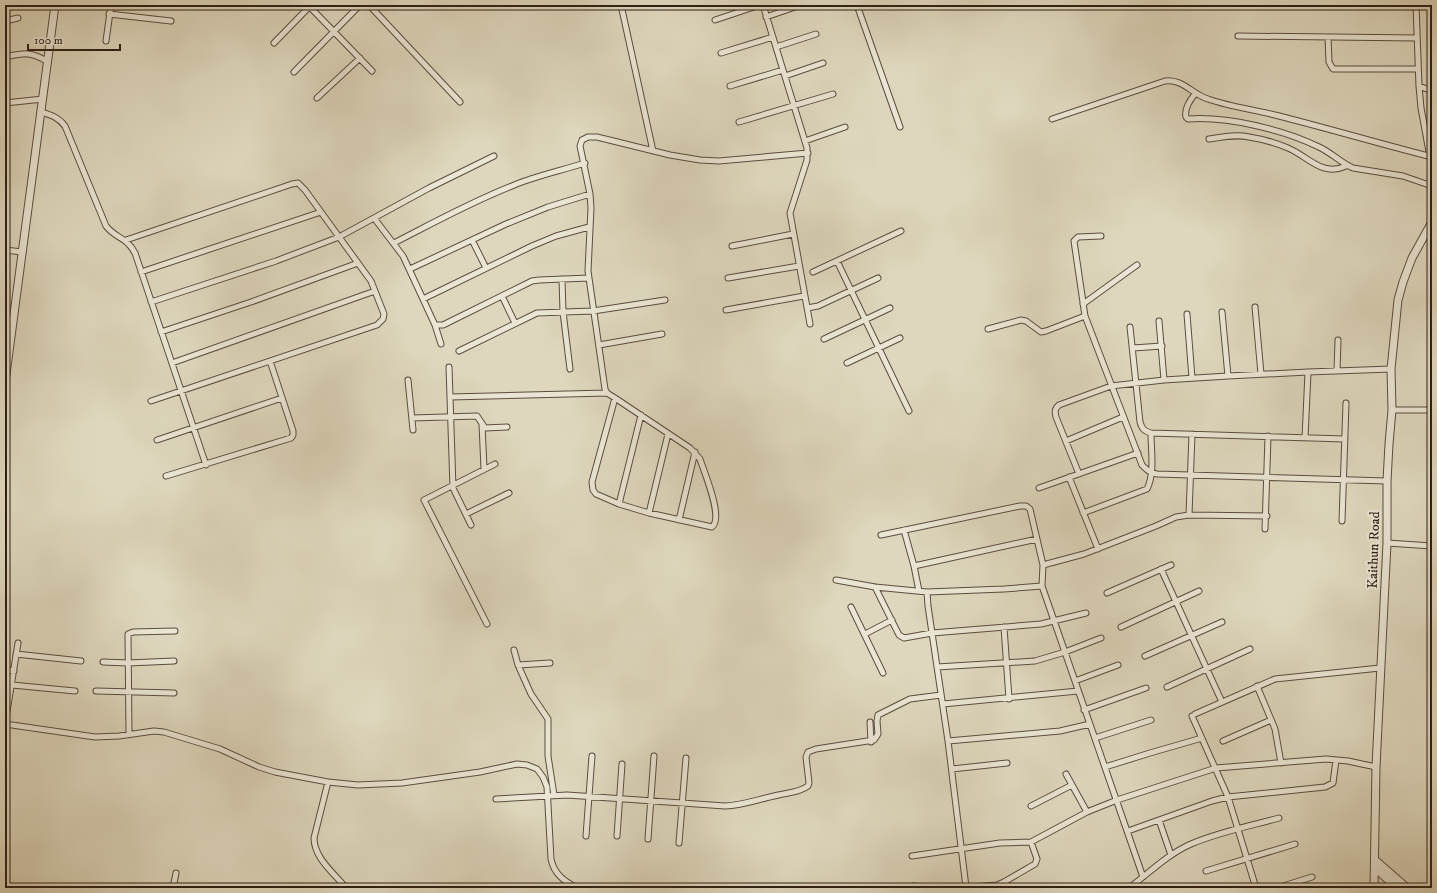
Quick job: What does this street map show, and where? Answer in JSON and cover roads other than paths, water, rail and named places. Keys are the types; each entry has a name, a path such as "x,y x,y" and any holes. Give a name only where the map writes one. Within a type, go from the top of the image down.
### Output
{"street":[{"path":"5,382 55,5"},
{"path":"106,41 111,5"},
{"path":"294,72 360,5"},
{"path":"369,5 460,102"},
{"path":"621,5 653,150"},
{"path":"715,20 762,5 773,37 808,153 790,213 810,324"},
{"path":"766,17 801,5"},
{"path":"857,5 900,127"},
{"path":"1052,119 1173,80 1180,82 1195,94 1209,100 1278,116 1431,157 1421,108 1416,5"},
{"path":"274,43 309,6 372,71"},
{"path":"109,14 171,21"},
{"path":"5,21 18,18"},
{"path":"776,48 816,34"},
{"path":"1238,36 1417,38"},
{"path":"721,53 773,37"},
{"path":"1328,37 1329,62 1333,69 1418,70"},
{"path":"5,57 29,54 37,56 48,62"},
{"path":"317,98 360,58"},
{"path":"785,76 823,63"},
{"path":"730,86 783,70"},
{"path":"1419,86 1432,91"},
{"path":"739,122 833,94"},
{"path":"1195,94 1190,100 1185,111 1186,117 1188,118 1214,118 1273,130 1304,140 1321,148 1346,166 1403,176 1432,186"},
{"path":"5,103 42,99"},
{"path":"41,112 54,116 65,126 106,226 111,232 126,240 135,252 206,464"},
{"path":"805,141 845,127"},
{"path":"1209,139 1248,136 1288,148 1322,168 1332,170 1340,169 1346,166"},
{"path":"607,393 603,384 589,278 588,257 591,208 585,163 580,146 582,140 588,137 597,137 700,160 719,162 808,153"},
{"path":"151,302 276,261 339,237 429,188 494,156"},
{"path":"394,243 483,198 536,177 585,163"},
{"path":"126,240 298,183 302,186 371,281 384,314 384,319 381,322 151,401"},
{"path":"410,269 506,224 548,207 590,194"},
{"path":"141,272 321,212"},
{"path":"374,218 394,243 410,269 435,325 440,344"},
{"name":"Kaithun Road","path":"1374,888 1376,767 1387,543 1387,480 1392,410 1391,370 1398,300 1402,282 1412,258 1432,222"},
{"path":"423,299 532,246 556,236 589,227"},
{"path":"813,272 901,231"},
{"path":"732,246 793,234"},
{"path":"1101,236 1078,237 1074,241 1085,316 1142,464 1151,473 1387,480"},
{"path":"472,240 486,268"},
{"path":"10,251 22,252"},
{"path":"837,261 909,411"},
{"path":"161,332 251,302 358,263"},
{"path":"728,278 799,266"},
{"path":"1083,304 1136,266"},
{"path":"435,325 443,325 532,281 589,278"},
{"path":"807,308 818,306 878,278"},
{"path":"562,279 563,312 570,369"},
{"path":"172,363 375,291"},
{"path":"502,296 515,323"},
{"path":"726,310 804,296"},
{"path":"459,351 537,313 594,311 665,300"},
{"path":"1255,307 1260,374"},
{"path":"824,339 890,308"},
{"path":"1222,312 1228,376"},
{"path":"1187,314 1192,378"},
{"path":"988,329 1021,320 1026,321 1041,332 1085,316"},
{"path":"1159,321 1164,380"},
{"path":"1130,327 1140,422 1142,428 1151,433 1345,439"},
{"path":"599,345 662,334"},
{"path":"847,363 900,338"},
{"path":"1337,370 1338,340"},
{"path":"1133,348 1162,346"},
{"path":"166,476 291,438 293,435 292,431 270,361"},
{"path":"449,367 453,486 471,525"},
{"path":"1079,474 1056,418 1056,407 1111,386 1164,380 1260,374 1337,370 1391,370"},
{"path":"1304,438 1308,372"},
{"path":"408,380 413,430"},
{"path":"450,397 607,393 615,398 641,415 695,452 700,459 716,508 717,519 712,528 618,504 596,494 591,486 615,398"},
{"path":"157,440 282,398"},
{"path":"1342,521 1346,403"},
{"path":"1392,410 1432,410"},
{"path":"618,504 641,415"},
{"path":"412,418 477,416 485,428 507,427"},
{"path":"1066,441 1124,417"},
{"path":"482,423 484,469"},
{"path":"1083,514 1147,489 1151,473 1151,433"},
{"path":"649,513 668,434"},
{"path":"1190,515 1192,434"},
{"path":"1265,529 1267,516 1268,436"},
{"path":"679,520 695,452"},
{"path":"1039,488 1138,453"},
{"path":"486,624 424,500 495,464"},
{"path":"1069,477 1098,549"},
{"path":"466,514 509,493"},
{"path":"881,535 1020,506 1026,506 1030,509 1043,565 1042,586 1143,877"},
{"path":"1043,565 1098,549 1156,526 1171,518 1190,515 1267,516"},
{"path":"904,530 919,591"},
{"path":"914,566 1037,539"},
{"path":"1387,543 1432,546"},
{"path":"1107,594 1171,565"},
{"path":"1161,569 1222,702"},
{"path":"836,580 875,587 927,592 1042,586"},
{"path":"875,587 899,635 904,638 932,633 1041,624 1086,612"},
{"path":"927,592 952,769 966,887"},
{"path":"1121,626 1199,592"},
{"path":"851,607 883,673"},
{"path":"865,634 892,620"},
{"path":"1145,656 1222,622"},
{"path":"1004,627 1009,699"},
{"path":"128,734 127,638 130,633 175,631"},
{"path":"937,667 1035,661 1065,652 1101,638"},
{"path":"18,643 5,724 95,737 107,737 154,731 164,732 220,749 259,767 275,772 328,782 358,785 402,783 480,772 517,764 527,764 537,769 543,777 547,787 551,859 553,868 558,875 577,888"},
{"path":"1167,687 1250,649"},
{"path":"514,650 518,665 531,694 548,719 548,756 554,795"},
{"path":"16,654 81,661"},
{"path":"103,662 128,663 174,661"},
{"path":"518,665 550,663"},
{"path":"1075,681 1118,665"},
{"path":"1256,888 1228,797 1193,715 1275,679 1380,668"},
{"path":"5,670 14,671"},
{"path":"12,685 75,691"},
{"path":"1257,686 1275,729 1281,763"},
{"path":"1084,710 1146,688"},
{"path":"96,691 174,693"},
{"path":"943,704 1009,699 1078,691"},
{"path":"496,798 547,795 590,796 682,803 738,805 800,790 808,786 809,783 806,757 808,752 816,749 870,742 874,740 878,734 878,715 910,699 941,695"},
{"path":"1095,738 1150,720"},
{"path":"1223,741 1271,720"},
{"path":"870,722 870,742"},
{"path":"948,741 1060,731 1090,724"},
{"path":"1105,768 1202,738"},
{"path":"586,836 592,756"},
{"path":"648,839 654,756"},
{"path":"679,843 686,758"},
{"path":"1128,831 1228,797 1330,786 1333,783 1336,760"},
{"path":"912,856 1000,843 1032,842 1087,812 1117,800 1216,768 1238,765 1336,760 1376,767"},
{"path":"952,769 1007,763"},
{"path":"617,836 622,764"},
{"path":"1066,774 1087,812"},
{"path":"328,782 314,838 314,845 316,852 321,859 346,888"},
{"path":"1032,806 1072,785"},
{"path":"1129,888 1171,855 1190,845 1238,829 1279,818"},
{"path":"1159,820 1171,855"},
{"path":"960,888 997,885 1035,864 1037,859 1032,842"},
{"path":"1206,871 1295,844"},
{"path":"1375,860 1407,888"},
{"path":"1375,868 1397,888"},
{"path":"173,888 176,873"},
{"path":"1277,888 1312,877"},
{"path":"913,886 925,888"}]}
